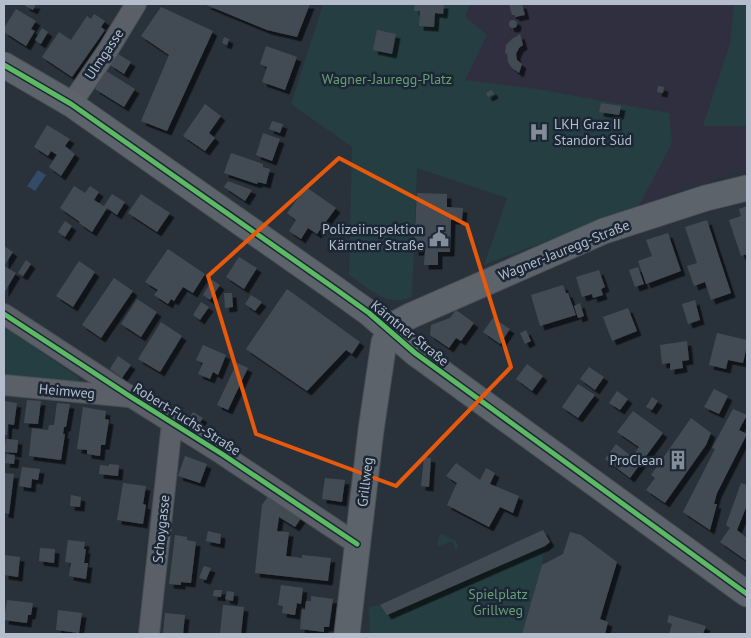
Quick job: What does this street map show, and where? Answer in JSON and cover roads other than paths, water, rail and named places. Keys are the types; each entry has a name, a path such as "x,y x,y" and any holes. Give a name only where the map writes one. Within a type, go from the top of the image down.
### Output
{"main road":[{"name":"Kärntner Straße","path":"4,65 71,104 334,288 369,313 415,354 747,594"},
{"name":"Wagner-Jauregg-Straße","path":"391,332 397,323 410,316 604,231 706,198 747,188"},
{"name":"Grillweg","path":"347,634 371,430 384,342 391,332"}],"street":[{"name":"Ulmgasse","path":"71,104 108,50 136,4"},
{"name":"Robert-Fuchs-Straße","path":"4,314 222,454 357,544"},
{"name":"Heimweg","path":"4,385 131,397"},
{"name":"Schoygasse","path":"149,634 172,423"}],"place":[{"name":"LKH Graz II Standort Süd","path":"539,132"},
{"name":"Polizeiinspektion Kärntner Straße","path":"439,237"},
{"name":"ProClean","path":"678,460"}],"park label":[{"name":"Wagner-Jauregg-Platz","path":"387,79"},
{"name":"Spielplatz Grillweg","path":"498,602"}]}
